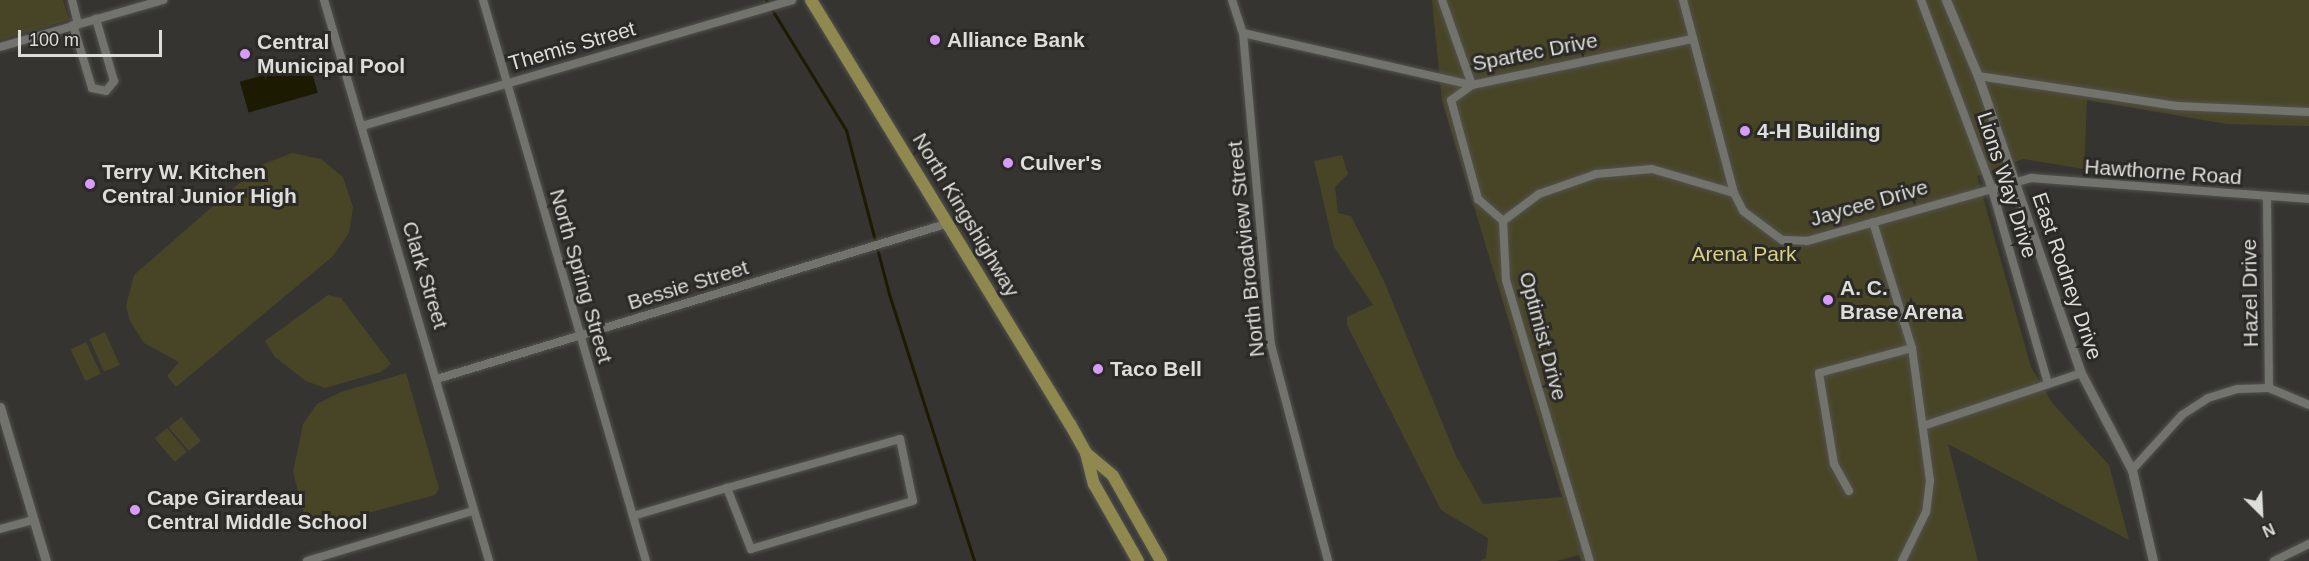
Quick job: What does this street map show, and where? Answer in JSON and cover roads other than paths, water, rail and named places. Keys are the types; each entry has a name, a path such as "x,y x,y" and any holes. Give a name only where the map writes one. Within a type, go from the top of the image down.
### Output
{"main road":[{"name":"North Kingshighway","path":"811,0 949,223 1086,453 1094,484 1138,561"},
{"name":"North Kingshighway","path":"1086,453 1113,476 1161,561"},
{"path":"1126,541 1127,561"}],"street":[{"path":"72,0 92,88 106,90 114,81 96,19"},
{"path":"0,47 163,0"},
{"name":"Clark Street","path":"324,0 489,561"},
{"name":"North Spring Street","path":"483,0 579,338 646,561"},
{"name":"North Broadview Street","path":"1232,0 1243,33 1271,345 1328,561"},
{"path":"1442,0 1472,85 1451,100 1478,199 1503,221 1539,194 1596,174 1652,169 1734,193"},
{"name":"Jaycee Drive","path":"1683,0 1734,193 1743,211 1782,240 1807,241 2015,179"},
{"name":"Lions Way Drive","path":"1921,0 1991,186 2048,384"},
{"name":"East Rodney Drive","path":"1946,0 1978,76 2081,373 2132,470 2153,561"},
{"name":"Themis Street","path":"362,126 757,13 788,2"},
{"name":"Spartec Drive","path":"1243,33 1472,85 1693,39"},
{"path":"1978,76 2177,106 2309,112"},
{"name":"Hawthorne Road","path":"2015,179 2267,198 2309,199"},
{"name":"Hazel Drive","path":"2267,198 2269,388"},
{"name":"Optimist Drive","path":"1503,221 1506,280 1590,561"},
{"path":"1873,222 1912,348 1929,492 1926,512 1902,561"},
{"name":"Bessie Street","path":"437,379 579,338 949,223"},
{"path":"1849,491 1834,464 1819,373 1912,348"},
{"path":"1923,426 2081,373"},
{"path":"2132,470 2182,415 2208,398 2238,389 2269,388 2309,405"},
{"path":"0,407 46,561"},
{"path":"633,516 727,488 900,439 913,501 751,549 727,488"},
{"path":"307,561 473,511"},
{"path":"0,529 33,519"},
{"path":"2274,561 2309,544"}],"waterway":[{"path":"766,0 846,130 889,294 974,561"}],"place":[{"name":"Alliance Bank","path":"935,40"},
{"name":"Central Municipal Pool","path":"245,54"},
{"name":"4-H Building","path":"1745,131"},
{"name":"Culver's","path":"1008,163"},
{"name":"Terry W. Kitchen Central Junior High","path":"90,184"},
{"name":"A. C. Brase Arena","path":"1828,300"},
{"name":"Taco Bell","path":"1098,369"},
{"name":"Cape Girardeau Central Middle School","path":"135,510"}],"park label":[{"name":"Arena Park","path":"1744,254"}]}
